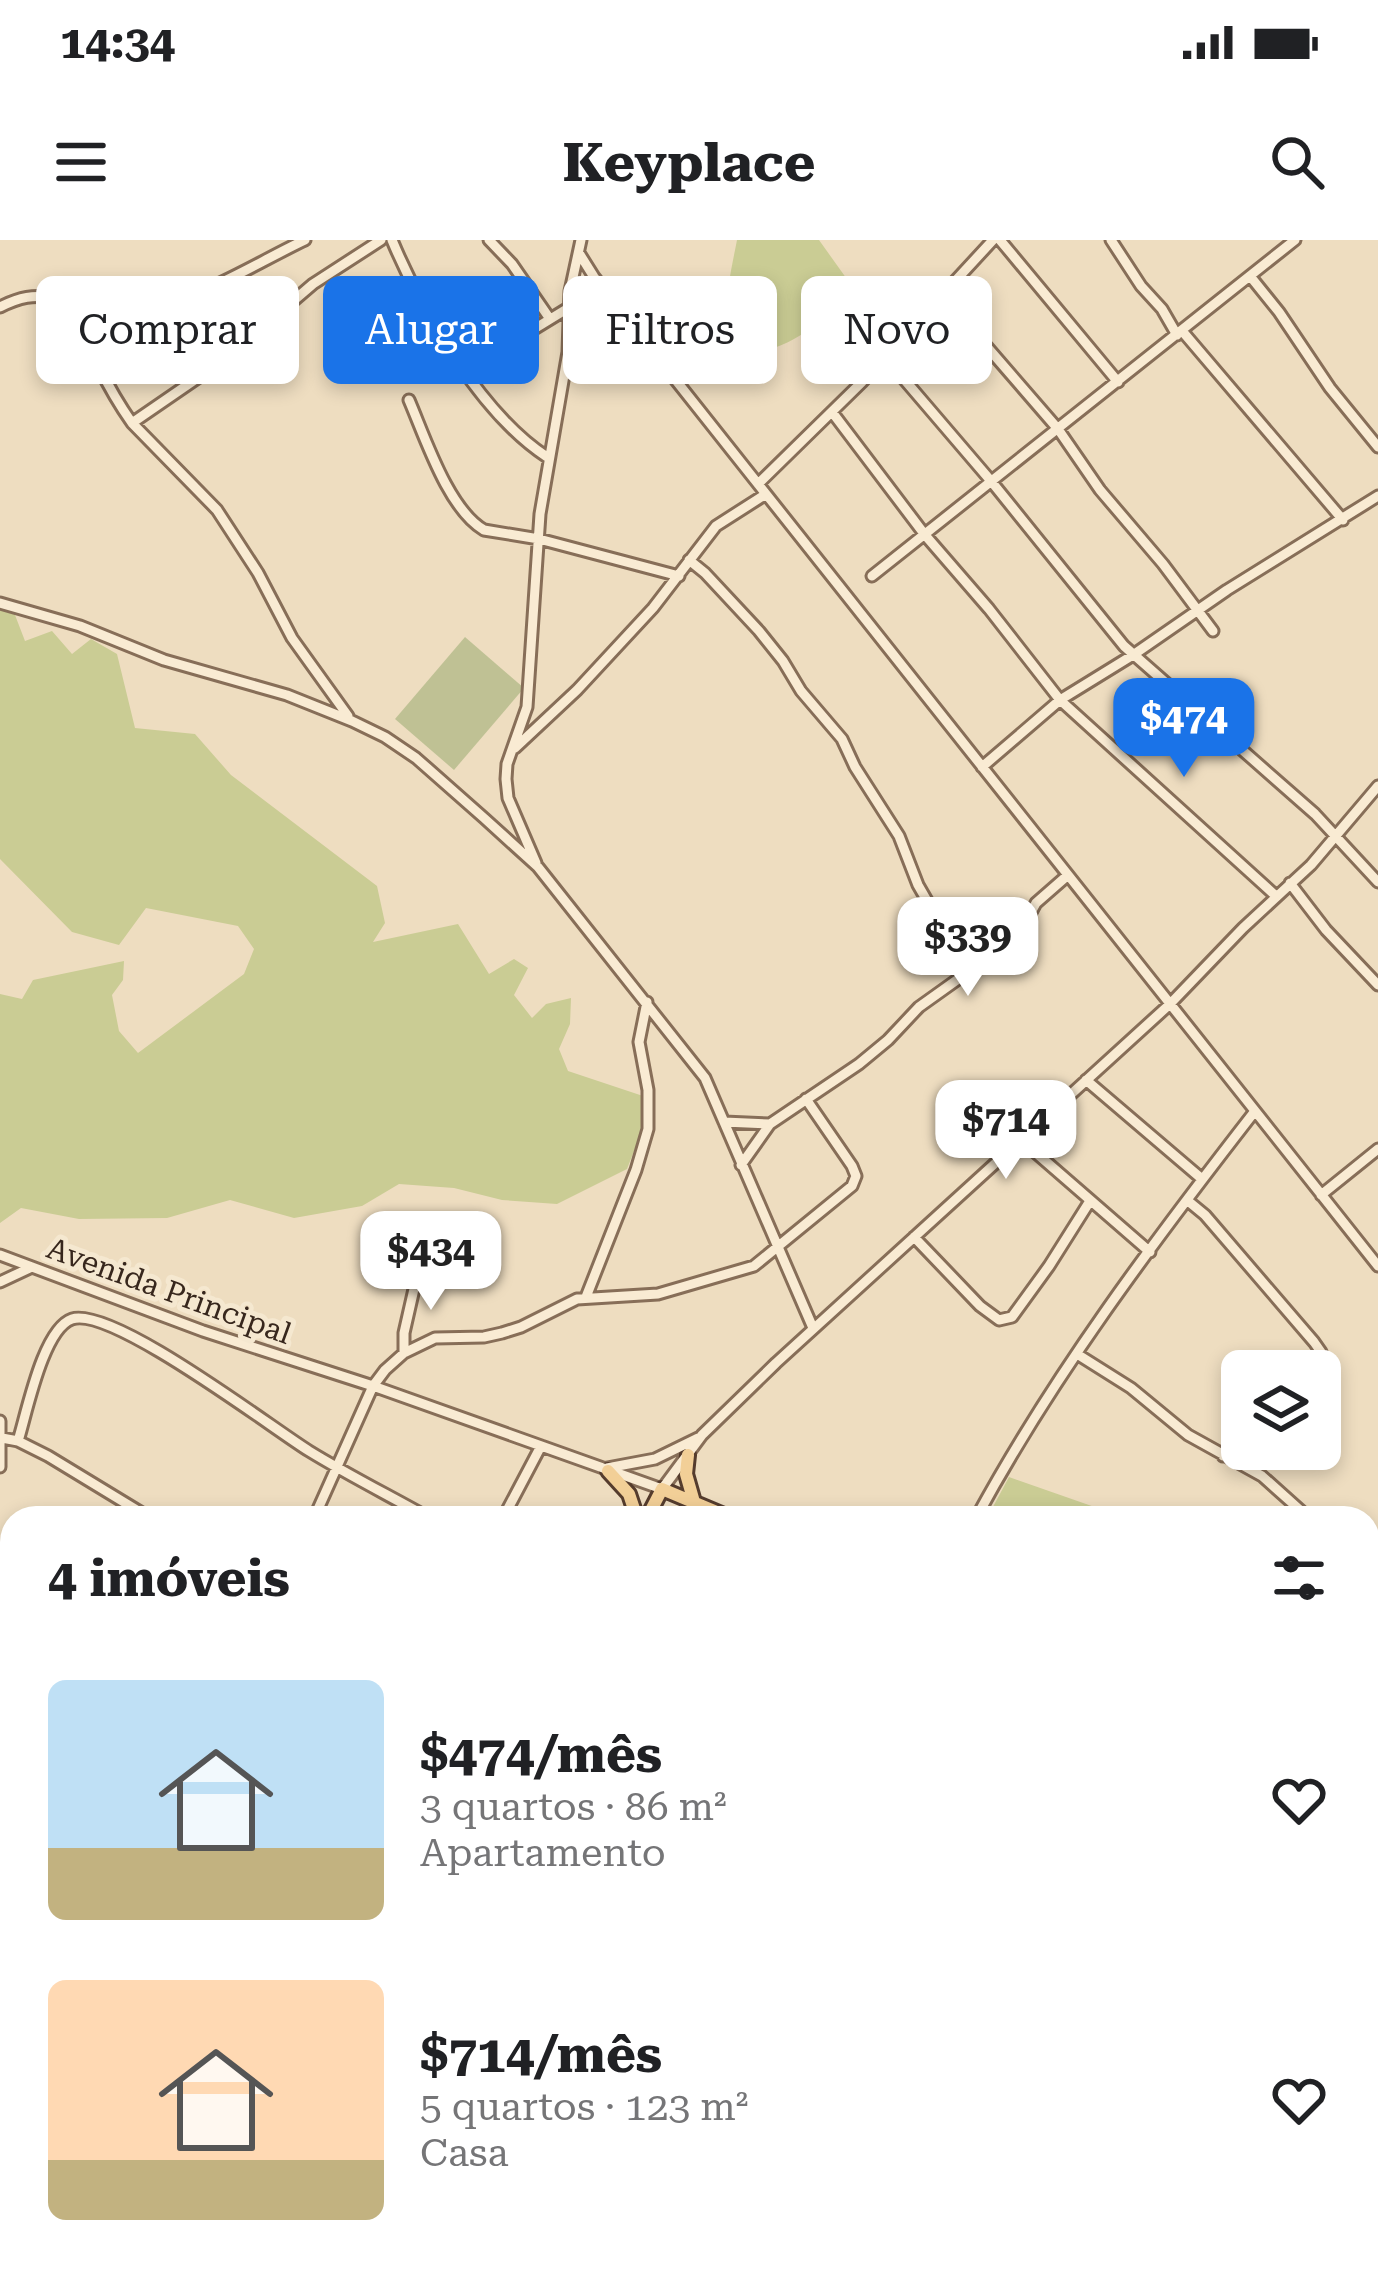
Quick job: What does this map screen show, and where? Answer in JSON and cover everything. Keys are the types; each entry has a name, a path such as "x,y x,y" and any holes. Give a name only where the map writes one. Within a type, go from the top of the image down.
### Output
{"main road":[{"path":"688,1455 686,1474 700,1505"},
{"path":"604,1470 636,1506"},
{"path":"651,1506 662,1490 700,1505"}],"street":[{"path":"232,276 304,240"},
{"path":"132,423 228,357 313,284 381,240"},
{"path":"392,240 409,276"},
{"path":"489,240 512,264 550,320"},
{"path":"574,276 581,240"},
{"path":"962,276 997,240 1118,382"},
{"path":"1111,240 1141,286 1342,520"},
{"path":"872,577 1295,240"},
{"path":"579,253 1376,1260"},
{"path":"1250,276 1378,447"},
{"path":"0,307 36,296"},
{"path":"539,327 563,312"},
{"path":"992,353 1058,429 1100,490 1213,632"},
{"path":"538,867 508,798 506,779 531,677 539,538 563,378"},
{"path":"106,384 132,423 218,510 292,638 352,721"},
{"path":"474,384 530,445 548,457"},
{"path":"511,752 577,690 679,576 716,526 762,489 859,384"},
{"path":"908,384 1133,655 1288,788 1378,882"},
{"path":"410,400 448,485 476,526 679,576"},
{"path":"832,412 1060,700 1276,896"},
{"path":"982,767 1060,700 1378,496"},
{"path":"689,560 758,632 842,739 899,836 918,885 968,972"},
{"path":"0,591 2,604 80,626 164,660 287,695 385,737 416,758 538,867 705,1078 813,1328"},
{"path":"662,1490 702,1435 1170,1004 1338,836 1378,787"},
{"path":"741,1165 770,1124 888,1040 919,1007 1016,930 1042,897 1068,875"},
{"path":"1290,883 1378,985"},
{"path":"586,1298 637,1170 648,1129 648,1090 639,1042 647,1002"},
{"path":"1086,1080 1202,1179"},
{"path":"319,1506 373,1386 404,1353 435,1338 502,1334 586,1298 634,1297 683,1288 754,1266 778,1249 851,1186 856,1176 806,1099"},
{"path":"983,1506 1077,1354 1255,1111"},
{"path":"724,1122 770,1124"},
{"path":"1020,1139 1150,1252"},
{"path":"1321,1195 1378,1149"},
{"path":"914,1237 980,1306 1006,1320 1049,1266 1090,1201"},
{"path":"1188,1201 1320,1350"},
{"name":"Avenida Principal","path":"0,1256 662,1490"},
{"path":"0,1282 32,1268"},
{"path":"404,1353 419,1268"},
{"path":"18,1441 48,1343 58,1328 80,1318 109,1325 167,1354 244,1409 408,1506"},
{"path":"1077,1354 1221,1455"},
{"path":"0,1421 0,1467"},
{"path":"604,1470 655,1460 702,1435"},
{"path":"2,1438 48,1456 129,1506"},
{"path":"508,1506 541,1446"},
{"path":"1251,1470 1295,1506"}],"green space":[{"path":"737,240 819,240 845,276 801,276 801,335 777,346 777,276 730,276"},
{"path":"0,601 10,602 25,641 52,631 72,654 91,639 117,654 135,728 195,734 231,775 377,886 385,923 373,942 458,924 489,974 514,959 528,968 514,995 532,1018 546,1004 571,998 570,1024 559,1049 568,1071 649,1098 627,1169 557,1204 399,1184 362,1206 294,1218 230,1200 167,1218 79,1219 21,1208 0,1223 0,994 22,999 33,980 124,961 123,980 112,995 119,1031 138,1053 244,974 254,949 238,926 146,908 119,945 72,932 0,859"},
{"path":"465,637 524,688 454,770 395,719"},
{"path":"1009,1477 1092,1506 993,1506"}]}
